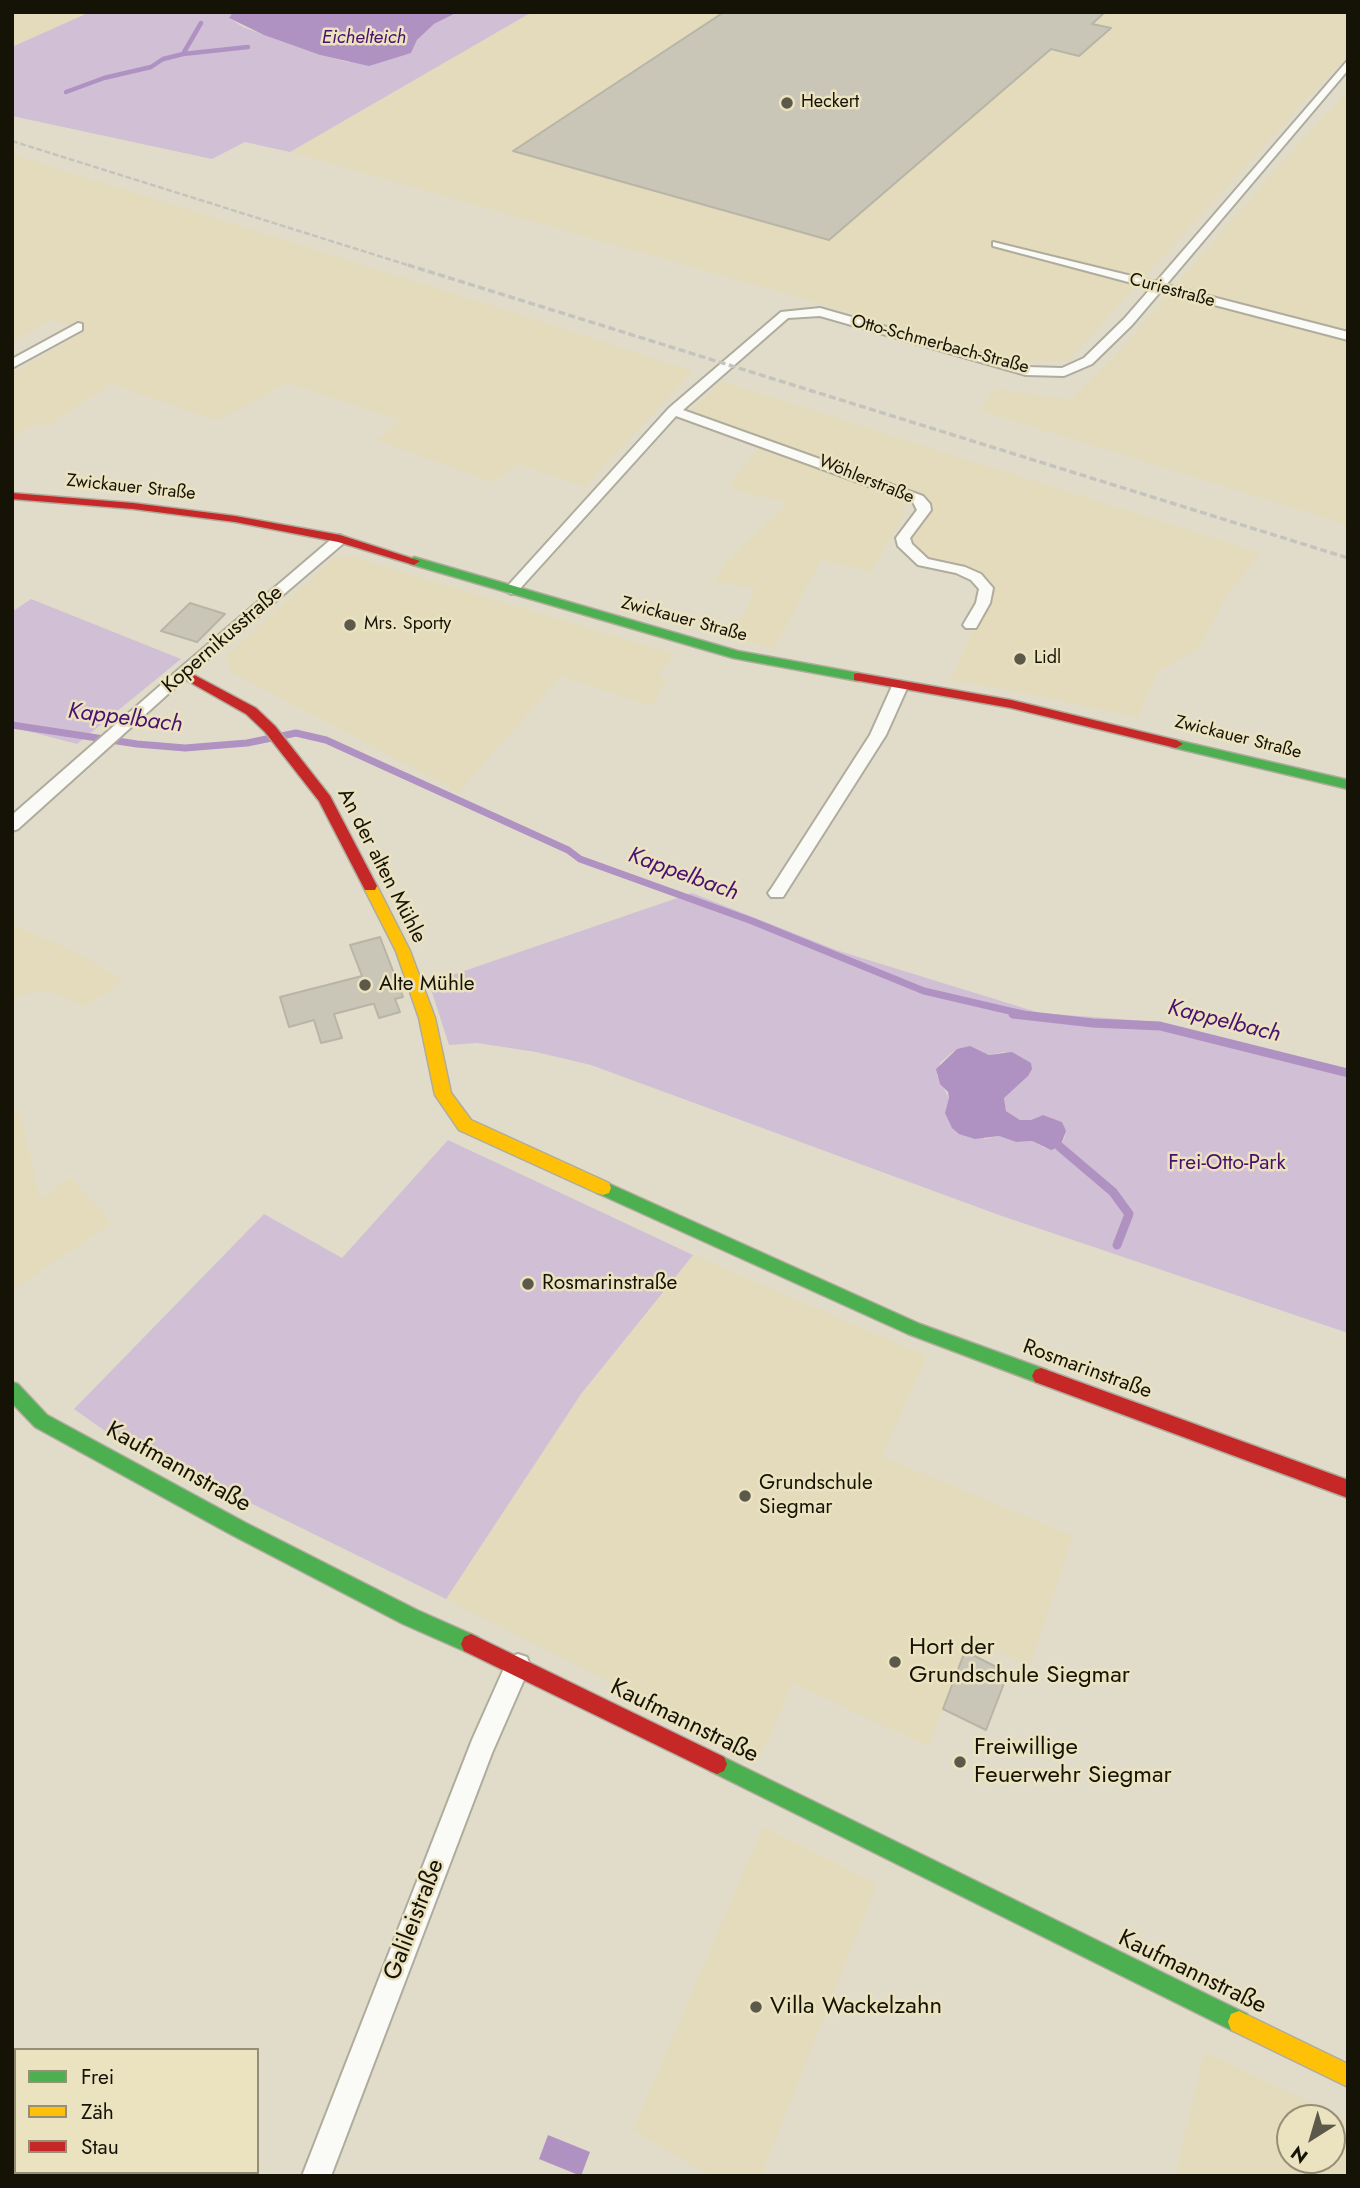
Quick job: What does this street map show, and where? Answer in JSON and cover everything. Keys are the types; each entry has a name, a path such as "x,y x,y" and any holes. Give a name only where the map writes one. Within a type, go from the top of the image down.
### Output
{"street":[{"name":"Otto-Schmerbach-Straße","path":"511,590 674,411 775,323 793,313 820,312 1010,367 1048,373 1064,372 1088,361 1157,288 1348,64"},
{"name":"Curiestraße","path":"997,244 1348,336"},
{"path":"12,364 78,327"},
{"name":"Wöhlerstraße","path":"674,411 918,499 924,510 903,538 905,546 923,562 960,570 975,577 986,588 983,603 971,625"},
{"name":"Zwickauer Straße","path":"12,496 132,506 235,519 340,539 737,655 1011,704 1348,785"},
{"name":"Kopernikusstraße","path":"12,825 183,673 340,539"},
{"name":"An der alten Mühle","path":"183,673 251,711 270,729 326,799 403,951 436,1056"},
{"path":"777,893 878,736 900,686"},
{"name":"Rosmarinstraße","path":"436,1056 443,1095 465,1125 914,1329 1348,1489"},
{"name":"Kaufmannstraße","path":"12,1390 41,1421 239,1529 411,1617 518,1665 1348,2076"},
{"name":"Galileistraße","path":"316,2176 481,1749 518,1665"}],"shaded area":[{"path":"12,12 90,12 12,47"},
{"path":"532,12 1348,12 1348,54 1068,361 1024,362 290,152"},
{"path":"1348,90 1348,525 978,410 996,389 1071,399 1117,353"},
{"path":"12,154 693,371 585,487 519,464 493,482 376,440 400,420 287,383 217,421 111,384 49,425 31,425 12,440 12,374 87,330 51,320 12,343"},
{"path":"721,381 1261,553 1227,595 1199,648 1157,672 1138,718 1026,693 950,680 993,589 987,576 969,567 920,556 908,545 930,506 917,492 690,411"},
{"path":"761,445 904,498 904,515 871,572 821,560 774,649 731,637 756,589 712,581 732,555 788,503 731,489 733,479"},
{"path":"350,556 674,654 659,675 667,680 651,706 561,676 459,792 231,672 226,656 334,558"},
{"path":"12,924 80,954 122,980 86,1007 47,990 12,998"},
{"path":"20,1111 40,1199 70,1177 112,1223 12,1291 12,1113"},
{"name":"Grundschule Siegmar","path":"693,1255 927,1356 882,1456 1073,1536 1030,1666 969,1639 929,1747 793,1683 760,1758 446,1599 581,1394"},
{"name":"Villa Wackelzahn","path":"763,1826 877,1884 761,2176 709,2176 633,2130"},
{"path":"1204,2051 1313,2104 1276,2104 1276,2174 1346,2174 1346,2120 1348,2176 1175,2176"}],"green space":[{"path":"90,12 233,12 229,18 243,27 320,55 349,62 411,53 417,40 434,24 458,12 532,12 290,152 245,142 212,159 12,116 12,47"},
{"path":"31,599 181,659 77,744 12,727 12,612"},
{"name":"Frei-Otto-Park","path":"692,893 839,951 1040,1013 1159,1022 1348,1070 1348,1333 999,1215 591,1065 536,1052 477,1043 449,1045 429,983","holes":["976,1049 989,1055 1005,1052 1028,1076 1007,1093 1004,1098 1006,1111 1020,1120 1031,1120 1043,1115 1062,1122 1065,1136 1060,1147 1045,1148 1032,1141 1016,1142 999,1136 984,1139 949,1098 937,1075 940,1063 954,1051"]},
{"path":"448,1140 693,1255 581,1394 446,1599 108,1433 74,1409 264,1214 342,1258"}],"water":[{"name":"Eichelteich","path":"233,12 458,12 434,24 417,40 411,53 369,66 320,55 264,35 229,18"},
{"path":"970,1046 989,1055 1012,1052 1031,1063 1032,1069 1028,1076 1004,1098 1006,1111 1020,1120 1031,1120 1043,1115 1062,1122 1066,1131 1060,1147 1051,1150 1032,1141 1016,1142 999,1136 975,1139 959,1134 952,1128 945,1113 948,1092 940,1084 936,1069 957,1049"},
{"path":"548,2135 590,2152 581,2176 539,2159"}],"building":[{"name":"Heckert","path":"724,12 1105,12 1092,24 1111,28 1079,56 1051,49 829,240 513,151"},
{"path":"190,603 225,614 197,642 161,631"},
{"name":"Alte Mühle","path":"380,937 403,997 395,999 400,1012 379,1018 372,1004 334,1014 342,1038 321,1043 314,1020 289,1027 280,997 362,976 350,945"},
{"path":"965,1651 1008,1673 986,1730 943,1709"}],"waterway":[{"path":"183,54 201,23"},
{"path":"183,54 248,47"},
{"path":"66,92 104,78 151,67 163,59 183,54"},
{"name":"Kappelbach","path":"12,725 137,744 185,748 247,743 296,733 326,740 568,850 580,859 752,921 924,991 1027,1015"},
{"name":"Kappelbach","path":"1013,1014 1093,1023 1160,1026 1348,1073"},
{"path":"1060,1147 1113,1192 1129,1214 1117,1245"}],"railway":[{"path":"12,141 414,267"},
{"path":"408,265 1348,558"}],"traffic: fast":[{"path":"414,561 737,655 858,677"},
{"path":"1176,744 1348,785"},
{"path":"603,1188 914,1329 1041,1376"},
{"path":"12,1390 41,1421 239,1529 410,1617 471,1644"},
{"path":"717,1764 1239,2022"}],"traffic: slow":[{"path":"370,886 403,951 427,1018 443,1095 465,1125 603,1188"},
{"path":"1239,2022 1348,2076"}],"traffic: jam":[{"path":"12,496 133,506 235,519 340,539 414,561"},
{"path":"183,673 251,711 270,729 325,799 370,886"},
{"path":"858,677 1011,704 1176,744"},
{"path":"1041,1376 1348,1489"},
{"path":"471,1644 717,1764"}],"place":[{"name":"Heckert","path":"787,103"},
{"name":"Mrs. Sporty","path":"350,625"},
{"name":"Lidl","path":"1020,659"},
{"name":"Alte Mühle","path":"365,985"},
{"name":"Rosmarinstraße","path":"528,1284"},
{"name":"Grundschule Siegmar","path":"745,1496"},
{"name":"Hort der Grundschule Siegmar","path":"895,1662"},
{"name":"Freiwillige Feuerwehr Siegmar","path":"960,1762"},
{"name":"Villa Wackelzahn","path":"756,2007"}]}
